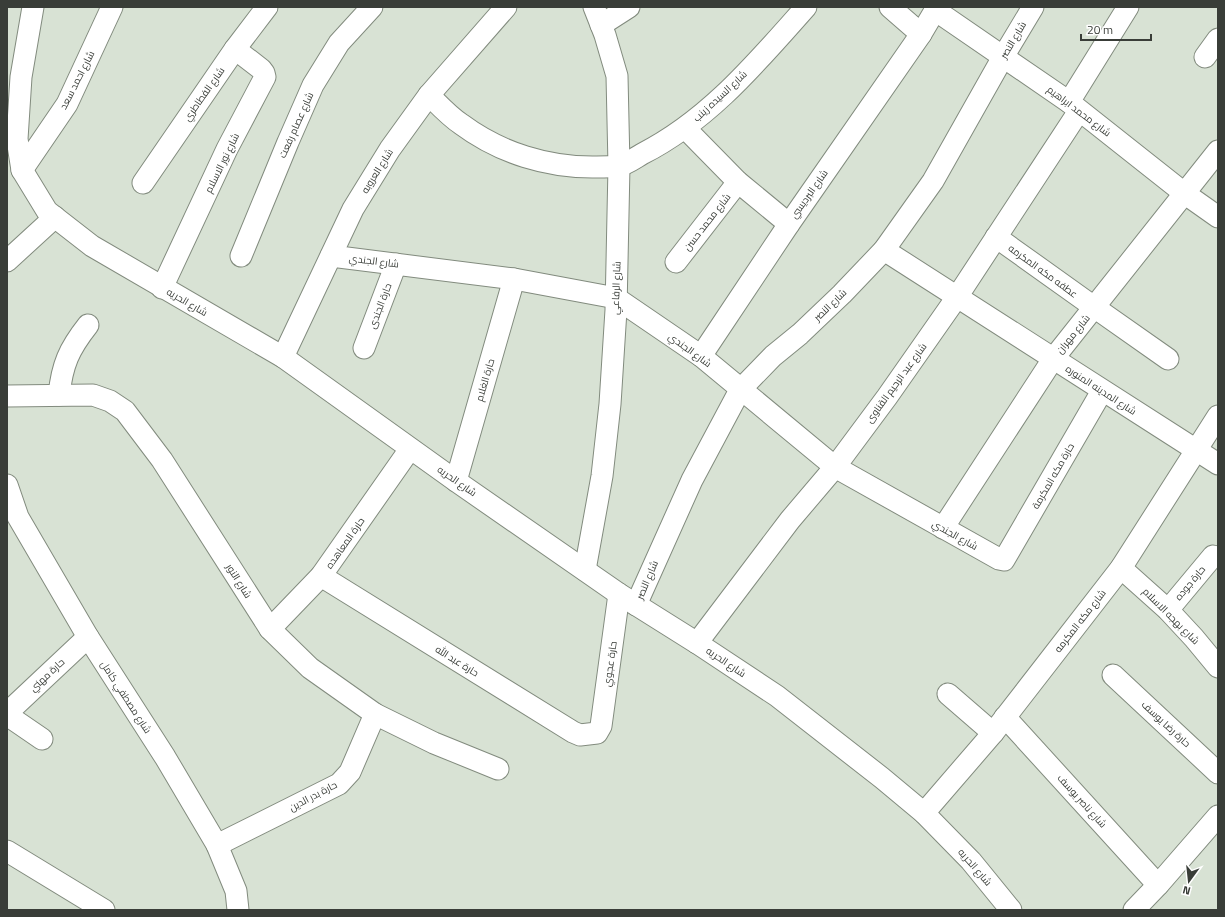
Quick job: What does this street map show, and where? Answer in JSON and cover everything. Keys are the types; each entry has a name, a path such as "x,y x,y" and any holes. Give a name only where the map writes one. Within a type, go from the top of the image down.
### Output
{"street":[{"name":"شارع الحريه","path":"33,7 21,78 17,138 22,170 47,211 92,246 283,357 410,449 585,570 777,696 924,813 971,861 1011,910"},
{"name":"شارع احمد سعد","path":"22,170 66,104 112,7"},
{"name":"شارع الفطاطري","path":"143,183 235,49 267,7"},
{"name":"شارع عصام رفعت","path":"241,256 313,85 339,43 372,7"},
{"name":"شارع العروبه","path":"283,357 353,209 390,149 429,96 506,7"},
{"path":"598,16 629,7"},
{"name":"شارع السيده زينب","path":"619,166 653,149 705,113 759,60 806,7"},
{"path":"890,7 921,34"},
{"name":"شارع النصر","path":"628,599 740,390 773,356 800,334 842,294 884,250 933,181 1033,7"},
{"name":"شارع عبد الرحيم القناوى","path":"697,643 790,520 835,467 957,298 996,237 1074,106 1128,7"},
{"name":"شارع البرديسي","path":"701,356 789,224 921,34 936,9"},
{"name":"شارع محمد ابراهيم","path":"936,9 1074,106 1184,193 1218,217"},
{"name":"شارع الرفاعي","path":"585,570 606,447 616,298 619,166 617,76 598,16"},
{"path":"1205,57 1218,39"},
{"name":"شارع نور الاسلام","path":"162,288 227,149 265,77 261,69 235,49"},
{"path":"429,96 460,124 496,146 536,160 577,168 619,166"},
{"path":"685,128 738,182 789,224"},
{"name":"شارع مهران","path":"943,528 1053,359 1218,151"},
{"name":"شارع محمد حسن","path":"676,262 738,182"},
{"path":"7,261 55,217"},
{"name":"عطفه مكه المكرمه","path":"996,237 1094,308 1168,359"},
{"name":"شارع المدينه المنوره","path":"884,250 1218,464"},
{"name":"شارع الجندي","path":"331,256 514,279 616,298 701,356 740,390 835,467 999,559 1004,560"},
{"name":"حارة الجندى","path":"364,348 396,264"},
{"name":"حارة الغلام","path":"456,481 514,279"},
{"path":"58,395 61,376 67,357 76,340 88,325"},
{"name":"حارة مكه المكرمة","path":"1004,560 1102,390"},
{"name":"شارع النور","path":"7,396 93,395 110,401 125,411 162,460 270,630 310,668 375,714 434,743 498,769"},
{"name":"شارع مكه المكرمه","path":"924,813 999,725 1121,568 1218,416"},
{"name":"حارة المعاهده","path":"270,630 321,576 410,449"},
{"name":"شارع مصطفي كامل","path":"7,485 18,517 88,637 165,757 218,845 236,890 238,910"},
{"name":"حارة جوده","path":"1168,610 1213,556"},
{"name":"شارع بهجه الاسلام","path":"1121,568 1168,610 1218,667"},
{"name":"حارة عبد الله","path":"321,576 573,732 580,735 597,733"},
{"name":"حارة عجوي","path":"597,733 601,726 628,599"},
{"name":"حارة مهني","path":"7,714 88,637"},
{"name":"حارة رضا يوسف","path":"1113,675 1218,773"},
{"name":"شارع ناصر يوسف","path":"948,694 999,725 1158,884"},
{"path":"7,714 42,739"},
{"name":"حارة بدر الدين","path":"218,845 339,784 350,772 375,714"},
{"path":"1134,910 1218,816"},
{"path":"7,851 104,910"}]}
